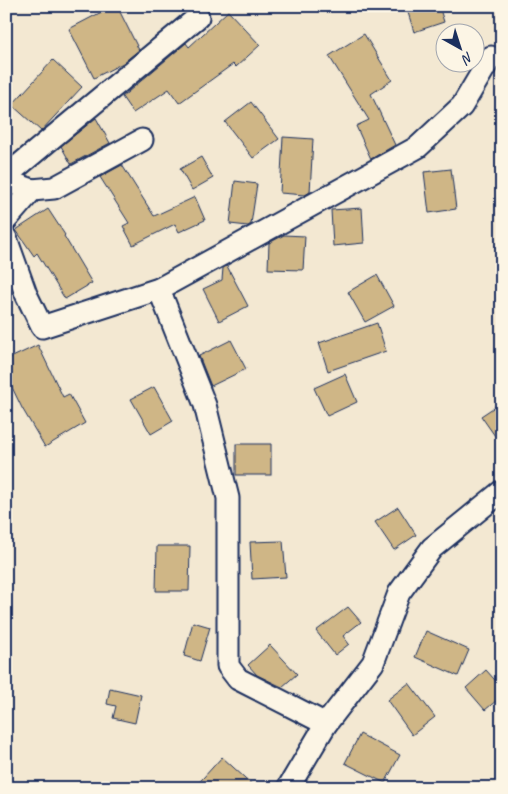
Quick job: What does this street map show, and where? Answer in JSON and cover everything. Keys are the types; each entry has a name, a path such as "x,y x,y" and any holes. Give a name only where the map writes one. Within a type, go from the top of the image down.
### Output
{"street":[{"path":"142,140 54,188 32,190 6,178 198,17"},
{"path":"6,238 26,294 42,327 159,288 418,147 462,106 491,57"},
{"path":"6,220 32,190"},
{"path":"159,288 205,405 228,498 228,666 238,679 326,724"},
{"path":"288,788 326,724 373,663 399,593 432,548 502,491"}],"building":[{"path":"113,6 117,6 139,50 123,63 94,78 69,29"},
{"path":"406,6 439,6 444,22 436,22 436,25 414,32"},
{"path":"228,11 260,45 236,67 233,64 179,103 169,89 133,113 122,97 186,43 189,47"},
{"path":"364,34 392,80 371,94 395,145 371,159 356,126 369,120 329,56"},
{"path":"53,60 82,87 41,131 12,105"},
{"path":"251,102 279,139 253,158 225,122"},
{"path":"96,118 110,143 71,164 61,146"},
{"path":"283,137 313,139 310,192 305,195 280,193"},
{"path":"201,157 213,178 192,190 180,169"},
{"path":"122,165 154,216 195,197 205,220 179,232 175,224 133,245 123,226 129,223 100,177"},
{"path":"451,169 456,209 429,213 424,172"},
{"path":"235,181 257,184 251,224 248,226 230,224"},
{"path":"362,208 364,243 333,246 331,210"},
{"path":"48,209 92,283 65,299 37,253 34,256 16,230"},
{"path":"284,235 305,236 303,270 268,269 269,243"},
{"path":"227,266 248,306 219,321 203,289 222,280 223,268"},
{"path":"377,275 394,306 365,322 348,292"},
{"path":"377,323 386,351 328,371 319,343"},
{"path":"231,340 246,369 211,386 199,356"},
{"path":"38,345 63,397 69,394 85,423 45,447 22,408 6,375 6,360"},
{"path":"345,374 357,402 327,416 314,388"},
{"path":"154,387 173,421 151,434 131,399"},
{"path":"502,402 502,446 481,416"},
{"path":"236,444 271,444 271,475 236,475"},
{"path":"398,507 416,535 394,550 375,522"},
{"path":"283,541 286,577 252,579 250,542"},
{"path":"157,546 190,546 189,591 156,591"},
{"path":"348,607 361,622 343,636 349,644 335,655 316,631"},
{"path":"193,622 210,627 200,661 184,656"},
{"path":"426,631 469,650 458,676 415,657"},
{"path":"270,645 297,674 282,687 257,675 248,665"},
{"path":"486,670 502,688 502,696 485,710 466,688"},
{"path":"409,683 435,717 412,735 387,700"},
{"path":"110,688 141,695 135,723 113,718 116,706 107,704"},
{"path":"360,734 400,755 385,783 345,763"},
{"path":"222,757 256,788 194,788"}]}
